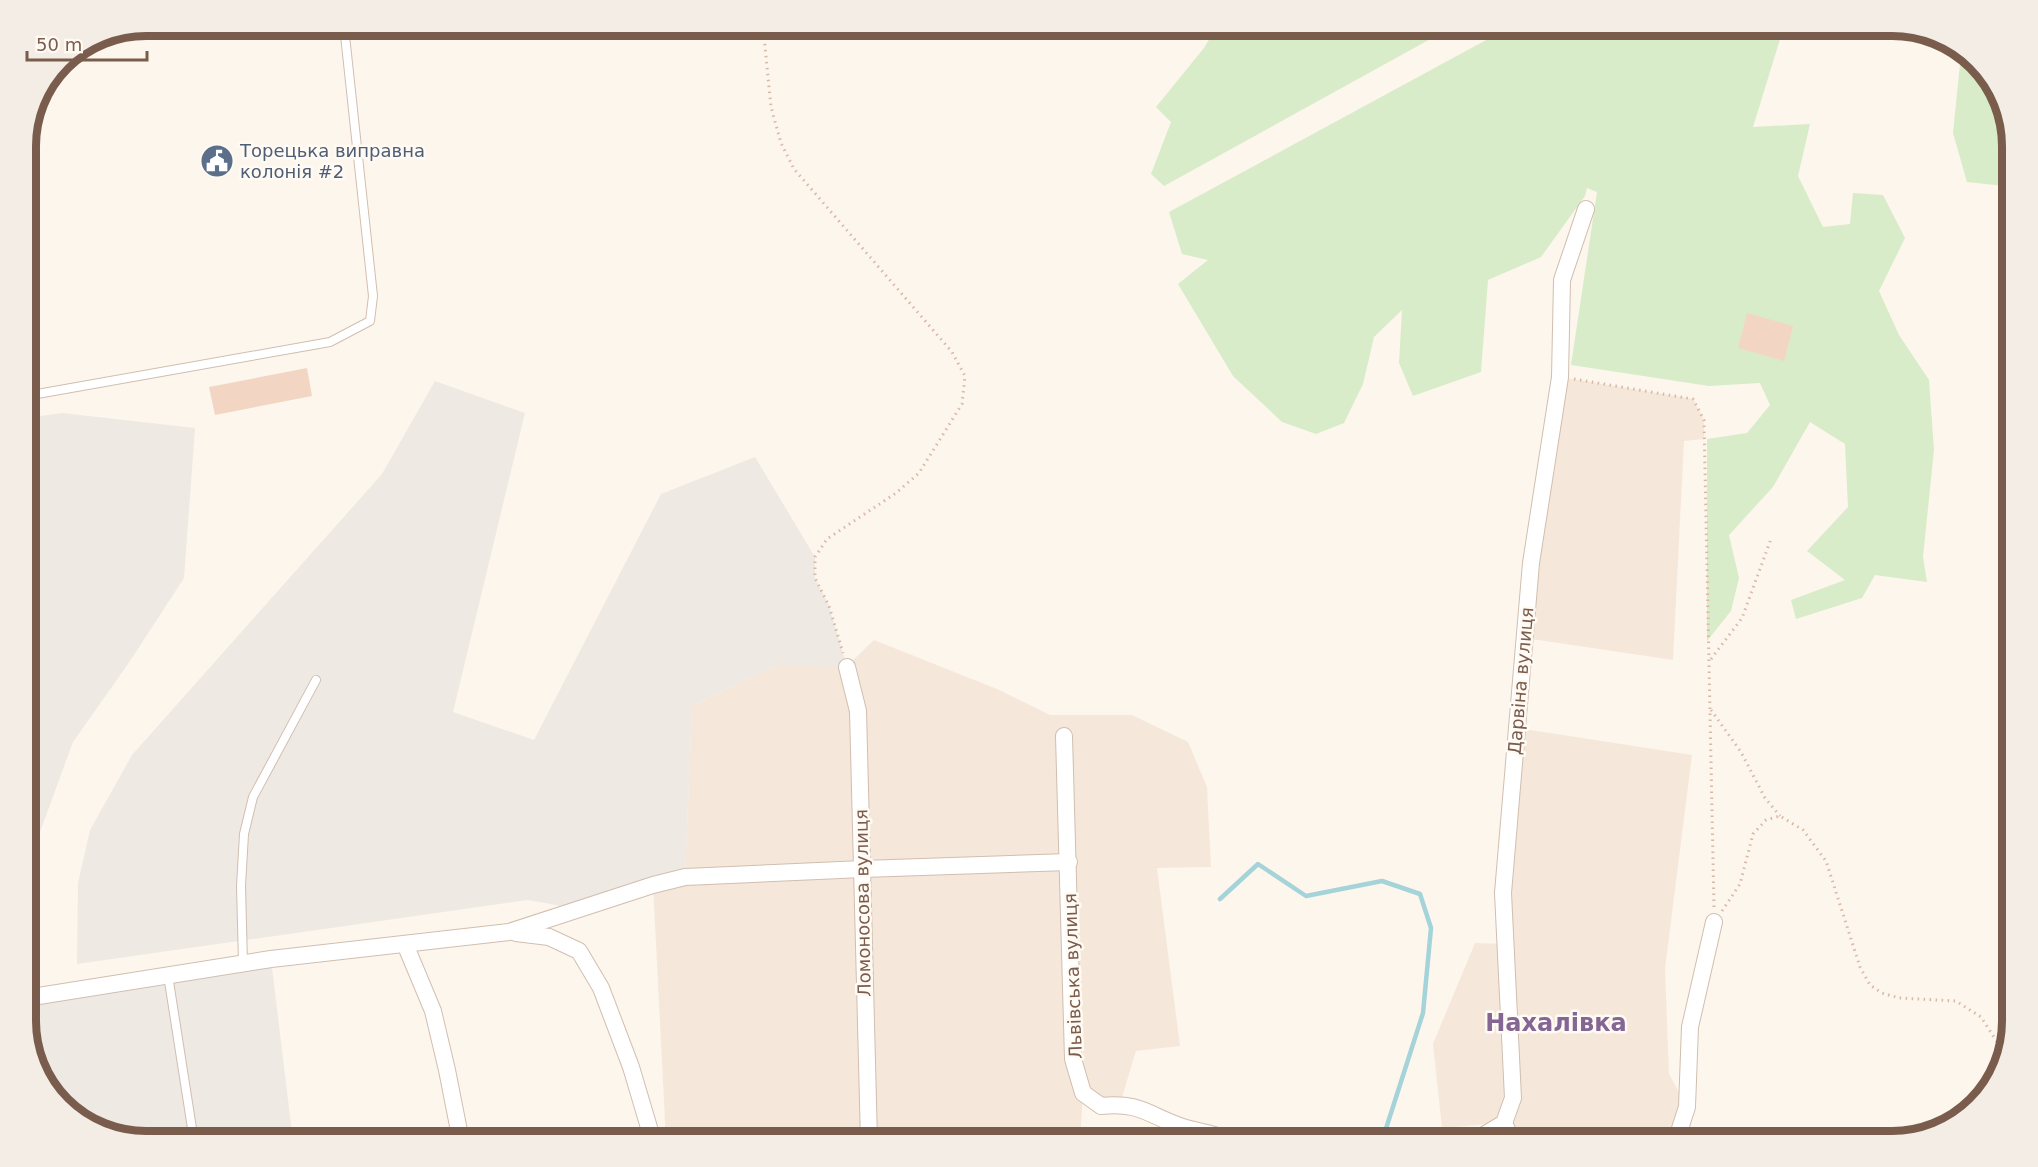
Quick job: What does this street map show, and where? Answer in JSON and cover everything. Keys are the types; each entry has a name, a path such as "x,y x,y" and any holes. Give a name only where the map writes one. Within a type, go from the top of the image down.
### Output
{"street":[{"name":"Дарвіна вулиця","path":"1504,1124 1513,1098 1503,893 1531,563 1560,377 1562,280 1586,208"},
{"name":"Ломоносова вулиця","path":"847,667 858,711 869,1131"},
{"name":"Львівська вулиця","path":"1064,736 1073,1059 1083,1093 1101,1106 1120,1104 1150,1112 1196,1131"},
{"path":"36,996 243,963 509,932 685,877 1069,862"},
{"path":"1679,1131 1687,1107 1690,1027 1714,922"},
{"path":"509,932 549,937 579,951 601,988 631,1067 650,1131"},
{"path":"405,944 433,1011 458,1131"},
{"path":"1492,1131 1504,1124 1507,1131"}],"lane":[{"path":"36,394 330,342 370,321 373,296 345,36"},
{"path":"243,963 241,886 244,834 253,797 316,680"},
{"path":"168,975 192,1131"}],"path":[{"path":"764,36 771,107 782,143 794,169 952,352 965,376 962,404 919,473 896,493 827,539 815,557 815,578 829,606 847,667"},
{"path":"1560,377 1693,399 1704,420 1714,922"},
{"path":"1710,660 1742,618 1771,539"},
{"path":"1710,709 1741,752 1765,798 1780,816 1803,830 1826,861 1860,967 1870,985 1882,993 1899,998 1956,1001 1981,1017 1999,1045"},
{"path":"1714,922 1740,884 1753,834 1766,820 1780,816"}],"shaded area":[{"path":"1560,377 1693,399 1704,420 1704,439 1684,441 1673,660 1525,638"},
{"path":"435,381 525,413 453,712 534,740 661,494 755,457 815,557 815,578 829,606 847,667 775,666 692,706 685,877 578,909 528,900 77,964 78,883 90,830 132,755 382,474"},
{"path":"62,413 195,428 184,578 130,661 73,742 36,843 36,417"},
{"path":"874,640 997,689 1050,715 1132,715 1188,742 1207,787 1211,867 1157,868 1180,1046 1136,1051 1120,1104 1083,1094 1081,1131 665,1131 653,885 685,877 692,706 775,666 847,666"},
{"path":"1517,728 1692,755 1665,969 1669,1074 1687,1107 1677,1131 1507,1131 1503,1123 1442,1128 1433,1044 1475,943 1505,944"},
{"path":"271,959 292,1131 146,1131 131,1130 104,1123 68,1099 44,1063 36,1029 36,996"}],"green space":[{"path":"1211,36 1436,36 1164,186 1151,174 1171,122 1156,107"},
{"path":"1494,36 1781,36 1753,127 1810,124 1798,176 1823,227 1850,224 1853,193 1883,195 1905,238 1879,291 1899,335 1929,380 1934,450 1923,557 1927,582 1875,575 1862,598 1796,619 1791,600 1845,580 1807,551 1848,507 1845,444 1810,422 1773,487 1729,535 1739,578 1731,611 1707,641 1707,439 1747,433 1770,405 1760,383 1709,386 1571,365 1597,192 1587,188 1585,196 1541,257 1488,280 1481,372 1413,396 1399,363 1402,310 1374,337 1363,384 1344,423 1316,434 1282,422 1233,376 1178,284 1208,260 1182,254 1169,212"},
{"path":"1961,61 1970,68 1994,104 2002,138 2002,186 1967,182 1953,133"}],"building":[{"path":"1747,313 1793,326 1784,361 1738,348"},
{"path":"307,368 312,396 215,415 209,387"}],"waterway":[{"path":"1220,899 1258,864 1306,896 1382,881 1420,894 1431,928 1423,1013 1385,1131"}],"place":[{"name":"Торецька виправна колонія #2","path":"217,161"}],"district":[{"name":"Нахалівка","path":"1556,1023"}]}
